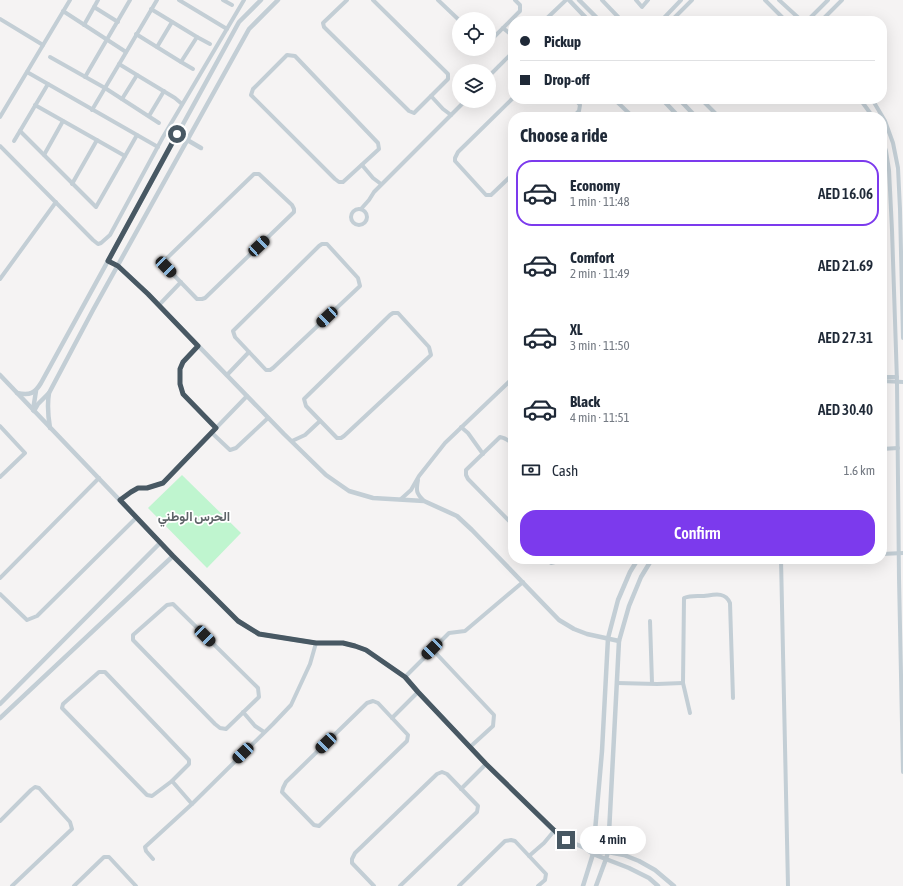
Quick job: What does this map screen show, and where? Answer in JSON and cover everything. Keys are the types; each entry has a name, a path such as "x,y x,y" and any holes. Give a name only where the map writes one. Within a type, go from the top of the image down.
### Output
{"street":[{"path":"0,117 70,0"},
{"path":"84,25 98,0"},
{"path":"85,77 130,0"},
{"path":"92,110 157,0"},
{"path":"179,0 227,29"},
{"path":"224,0 232,5"},
{"path":"0,146 93,240 98,244 102,243 110,235 182,104 244,0"},
{"path":"34,410 36,391 239,22 261,0"},
{"path":"34,410 49,392 249,29 278,0"},
{"path":"347,0 323,23 324,27 409,111 414,113 448,79 448,74 372,0"},
{"path":"438,0 452,13"},
{"path":"515,0 520,5 520,11 515,16"},
{"path":"549,16 566,0"},
{"path":"569,0 584,16"},
{"path":"579,0 595,16"},
{"path":"602,0 617,16"},
{"path":"636,0 642,7 648,0"},
{"path":"666,16 681,0"},
{"path":"676,16 692,0"},
{"path":"765,0 781,16"},
{"path":"779,0 797,16"},
{"path":"812,16 828,0"},
{"path":"826,16 839,1"},
{"path":"94,7 118,22"},
{"path":"151,9 210,44"},
{"path":"63,12 126,52"},
{"path":"0,19 43,45"},
{"path":"157,47 172,22"},
{"path":"496,35 508,23"},
{"path":"503,28 508,32"},
{"path":"136,34 193,69"},
{"path":"181,62 197,37"},
{"path":"287,55 295,56 378,143 379,149 362,165 344,182 339,182 251,95 253,89 287,55"},
{"path":"50,57 105,88 159,122"},
{"path":"496,69 508,57"},
{"path":"118,66 126,68 176,98 182,104"},
{"path":"27,72 158,147"},
{"path":"122,99 137,75"},
{"path":"14,141 48,84"},
{"path":"149,116 164,91"},
{"path":"431,96 451,115"},
{"path":"508,103 458,152 455,158 455,161 486,195 492,195 508,179"},
{"path":"619,104 628,112"},
{"path":"667,104 674,112"},
{"path":"684,104 691,112"},
{"path":"706,104 714,112"},
{"path":"36,105 125,156"},
{"path":"361,209 367,214 367,218 364,223 357,225 352,222 351,216 353,211 361,209 381,184 458,108"},
{"path":"44,155 64,121"},
{"path":"887,126 893,143 898,168 903,338"},
{"path":"20,131 96,207 137,135"},
{"path":"177,134 201,148"},
{"path":"72,184 97,140"},
{"path":"887,157 891,192 897,379 901,553 899,585 903,772"},
{"path":"362,165 381,184"},
{"path":"259,174 294,209 291,216 205,298 197,299 181,282 166,267 165,260 250,176 259,174"},
{"path":"0,278 56,202"},
{"path":"322,244 327,244 358,278 360,286 270,370 266,370 250,352 235,337 233,331 319,246 322,244"},
{"path":"108,261 118,266 159,305 268,418 326,475 349,491 373,498 424,501"},
{"path":"159,305 181,282"},
{"path":"393,313 398,313 429,347 431,355 341,438 337,438 320,421 306,406 304,399 390,315 393,313"},
{"path":"198,346 183,362 180,369 180,384 183,394 216,428"},
{"path":"227,375 250,352"},
{"path":"0,375 160,543 238,621 259,634 316,643 343,643 366,650 405,677 486,764 554,831 566,840 585,848 593,854 629,868 649,878 658,886"},
{"path":"887,378 897,379 903,382"},
{"path":"887,380 897,379"},
{"path":"402,499 411,490 419,476 445,443 508,383"},
{"path":"17,393 28,394 36,391"},
{"path":"49,392 48,406 50,428"},
{"path":"120,500 138,488 147,488 163,483 247,396"},
{"path":"212,433 230,450 236,448 268,418"},
{"path":"292,441 305,435 320,421"},
{"path":"0,426 25,453 0,477"},
{"path":"461,427 468,433 483,454"},
{"path":"508,440 504,437 500,437 466,470 468,479 508,520"},
{"path":"887,449 898,448"},
{"path":"419,476 417,490 418,495 424,501 456,516 472,530 559,620 574,629 587,634 619,641"},
{"path":"0,578 99,478"},
{"path":"0,594 27,620 37,616 136,518"},
{"path":"0,704 160,543"},
{"path":"887,554 901,553"},
{"path":"0,718 173,556"},
{"path":"583,886 593,854 602,750 608,638 618,600 635,564"},
{"path":"596,886 608,852 619,641 629,606 641,577 649,564"},
{"path":"780,564 788,886"},
{"path":"405,677 448,634 465,631 523,582"},
{"path":"690,713 682,683 684,598 689,596 722,594 730,603 733,698"},
{"path":"173,604 258,688 259,697 243,712 226,729 220,728 133,640 133,635 167,605 173,604"},
{"path":"650,621 652,683"},
{"path":"153,859 146,851 145,847 192,804 291,705 310,664 316,643"},
{"path":"432,649 494,714 493,726 470,747"},
{"path":"98,672 105,672 189,760 189,764 172,781 152,796 147,795 62,708 63,704 98,672"},
{"path":"617,683 682,683"},
{"path":"392,718 418,692"},
{"path":"373,701 378,703 392,718 408,735 407,741 319,826 314,825 282,792 282,788 286,782 367,703 373,701"},
{"path":"243,712 255,726 264,732"},
{"path":"461,789 486,764"},
{"path":"374,886 352,863 355,853 437,774 442,772 447,774 478,806 477,812 400,886"},
{"path":"172,781 192,804"},
{"path":"0,820 31,790 40,788 70,822 72,828 12,886"},
{"path":"529,856 544,843 554,831"},
{"path":"459,886 505,841 510,840 515,841 546,874 545,880 538,886"},
{"path":"593,854 608,852 624,855 638,860 654,870 674,886"},
{"path":"74,886 104,857 109,857 136,886"}],"green space":[{"path":"182,475 241,533 207,568 148,508"}],"district":[{"name":"الحرس الوطني","path":"194,516"}],"route":[{"path":"177,134 108,261 118,266 148,294 198,346 183,362 180,369 180,384 183,394 216,428 163,483 147,488 138,488 120,500 238,621 259,634 300,641 316,643 343,643 355,646 366,650 405,677 486,764 566,840"}]}
